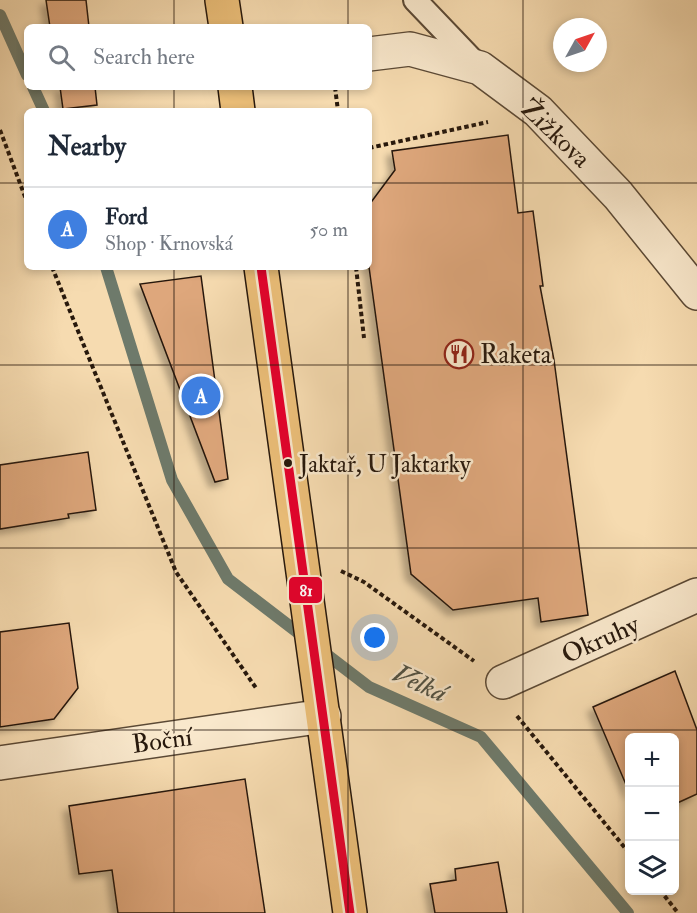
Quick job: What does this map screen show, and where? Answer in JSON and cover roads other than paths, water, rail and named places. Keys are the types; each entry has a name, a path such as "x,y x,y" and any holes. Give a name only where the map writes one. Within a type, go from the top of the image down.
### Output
{"main road":[{"path":"222,0 226,24"},
{"path":"235,90 238,108"},
{"path":"261,270 350,913"}],"street":[{"name":"Žižkova","path":"372,54 410,49 480,68 538,111 618,195 697,293"},
{"name":"Okruhy","path":"503,682 697,595"},
{"name":"Boční","path":"0,763 324,716"}],"lane":[{"path":"415,0 480,68"}],"waterway":[{"name":"Velká","path":"0,15 24,68"},
{"name":"Velká","path":"34,90 43,108"},
{"name":"Velká","path":"107,270 172,480 228,579 369,687 481,737 628,913"}],"place":[{"name":"Raketa","path":"459,354"},
{"name":"Ford","path":"201,396"},
{"name":"Jaktař, U Jaktarky","path":"288,463"}]}
